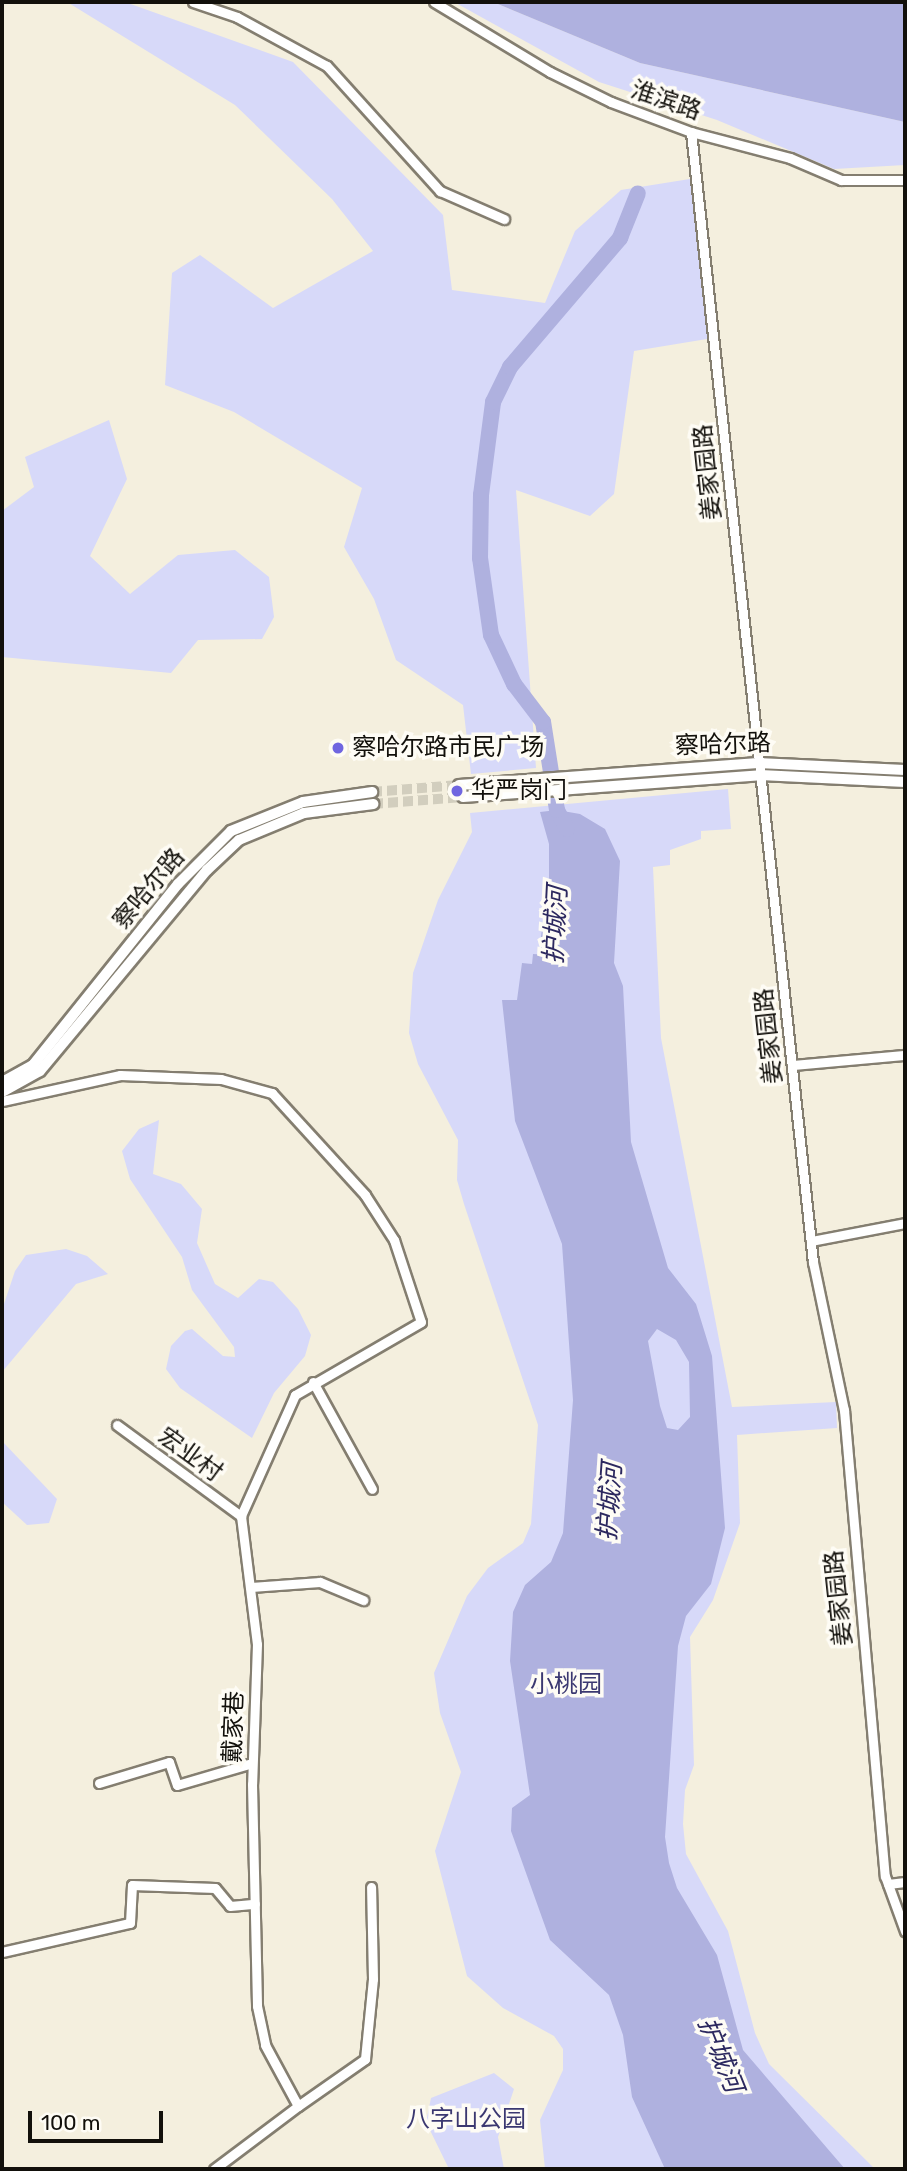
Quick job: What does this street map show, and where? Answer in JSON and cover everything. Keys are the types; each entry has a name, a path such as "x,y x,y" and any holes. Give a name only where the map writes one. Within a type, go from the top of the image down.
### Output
{"main road":[{"name":"察哈尔路","path":"459,785 536,777 758,763 905,770"},
{"name":"察哈尔路","path":"463,797 760,775 905,782"},
{"name":"察哈尔路","path":"2,1082 33,1065 178,884 231,831 303,802 372,792"},
{"name":"察哈尔路","path":"2,1092 40,1072 207,870 239,840 304,813 373,804"}],"street":[{"path":"193,2 237,17 327,66 440,191 504,219"},
{"name":"淮滨路","path":"434,2 550,72 691,132 790,158 841,180 905,180"},
{"name":"姜家园路","path":"691,132 811,1241 844,1410 888,1884 905,1931"},
{"path":"792,1065 905,1055"},
{"path":"2,1101 120,1074 221,1079 272,1093 365,1195 394,1240 421,1322 313,1382 295,1395 241,1516"},
{"path":"811,1241 905,1223"},
{"path":"313,1382 372,1489"},
{"name":"宏业村","path":"117,1425 241,1516"},
{"name":"戴家巷","path":"241,1516 257,1644 252,1763 257,2006 265,2045 298,2106"},
{"path":"251,1587 320,1582 363,1600"},
{"path":"99,1783 169,1762 177,1785 252,1763"},
{"path":"888,1884 905,1882"},
{"path":"2,1952 130,1923 132,1885 215,1888 230,1906 255,1903"},
{"path":"214,2169 365,2059 373,1979 371,1886"}],"green space":[{"path":"67,2 125,2 293,62 443,215 452,290 545,303 575,231 621,190 696,178 713,338 634,351 614,494 590,516 516,490 536,768 471,774 463,705 396,660 374,599 344,547 362,488 234,412 165,385 172,273 200,255 273,308 373,251 332,199 235,105"},
{"path":"454,2 493,2 640,63 905,122 905,165 834,169 717,120 599,82"},
{"path":"109,420 127,479 90,556 130,594 178,555 235,550 269,577 274,617 262,639 198,640 171,673 2,657 2,511 34,487 25,457"},
{"name":"小桃园","path":"728,789 731,829 701,831 701,839 670,850 670,865 653,867 661,1038 732,1407 836,1402 837,1428 737,1435 740,1523 713,1600 690,1637 694,1765 685,1790 683,1824 686,1854 728,1931 755,2033 769,2064 875,2169 545,2169 540,2120 563,2070 563,2049 554,2036 503,2008 467,1976 435,1851 461,1772 440,1713 434,1673 467,1596 488,1568 523,1543 531,1524 538,1425 457,1180 458,1140 418,1064 409,1033 413,973 438,900 472,832 470,813"},
{"path":"159,1120 153,1174 181,1184 202,1209 197,1243 215,1284 238,1298 259,1279 273,1282 298,1309 311,1335 305,1356 274,1393 252,1438 180,1388 166,1369 171,1346 185,1331 192,1329 223,1356 235,1357 234,1347 192,1290 182,1257 130,1179 122,1151 139,1129"},
{"path":"66,1249 87,1256 108,1274 76,1284 2,1372 2,1310 15,1271 26,1255"},
{"path":"2,1441 57,1499 49,1523 27,1525 2,1502"},
{"name":"八字山公园","path":"494,2073 514,2089 498,2137 504,2169 449,2169 426,2122 431,2098"}],"water":[{"path":"493,2 905,2 905,122 640,63"},
{"name":"护城河","path":"557,810 580,814 605,829 620,861 614,963 623,986 631,1142 668,1268 696,1304 712,1356 725,1528 711,1584 686,1616 678,1646 665,1837 669,1863 677,1888 717,1955 743,2050 845,2169 665,2169 632,2097 623,2035 609,1995 550,1940 511,1831 512,1808 530,1795 510,1661 513,1612 525,1585 551,1562 563,1533 573,1400 562,1244 515,1121 502,1000 517,1000 522,963 532,964 533,954 549,955 550,945 540,944 549,877 549,844 540,812","holes":["657,1329 676,1340 689,1362 690,1417 678,1430 667,1428 660,1406 648,1341"]}],"waterway":[{"path":"567,829 557,810 543,722 514,684 491,635 480,558 481,495 493,402 510,367 620,238 638,193"}],"tunnel":[{"path":"372,792 459,785"},
{"path":"373,804 463,797"}],"place":[{"name":"察哈尔路市民广场","path":"338,748"},
{"name":"华严岗门","path":"457,791"}]}
